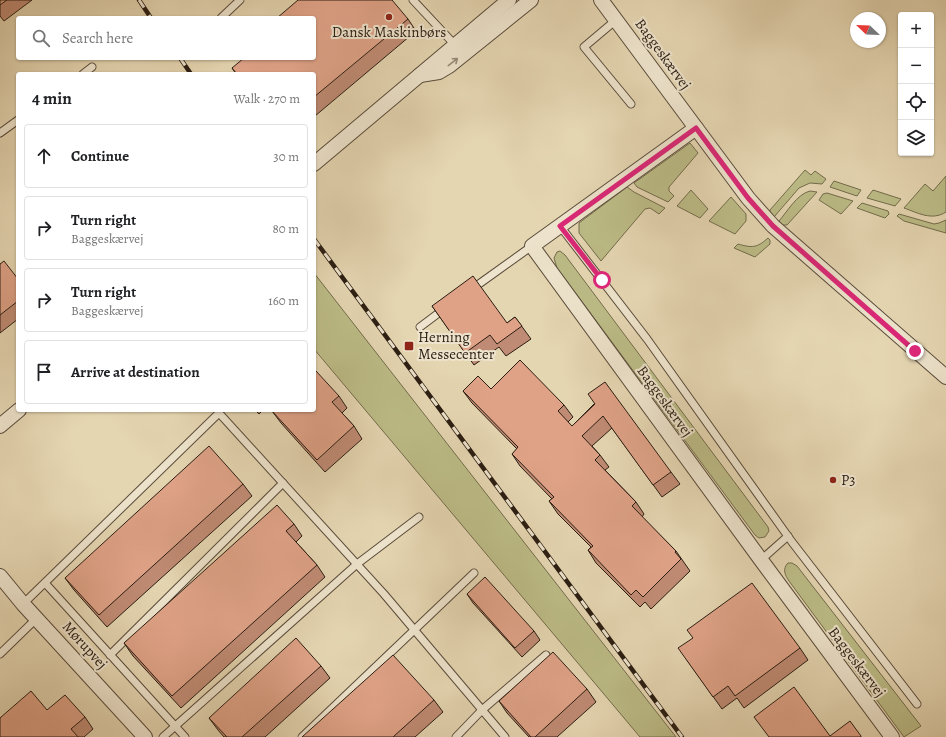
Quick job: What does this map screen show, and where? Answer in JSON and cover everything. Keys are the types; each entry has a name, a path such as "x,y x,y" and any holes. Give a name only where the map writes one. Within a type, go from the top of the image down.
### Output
{"street":[{"path":"316,162 510,0"},
{"path":"418,76 439,72 449,66 531,0"},
{"path":"591,0 608,10"},
{"name":"Baggeskærvej","path":"608,10 748,198 773,226 946,377"},
{"path":"532,246 696,128"},
{"name":"Baggeskærvej","path":"532,246 892,737"},
{"path":"0,426 17,412"},
{"name":"Mørupvej","path":"0,576 23,604 145,737"}],"lane":[{"path":"223,16 240,0"},
{"path":"413,0 455,45"},
{"path":"608,10 584,47 631,104"},
{"path":"86,72 92,68"},
{"path":"0,133 16,121"},
{"path":"560,226 634,321 788,536 917,704"},
{"path":"463,296 532,246"},
{"path":"420,327 451,304"},
{"path":"23,604 219,413 357,564 505,737"},
{"path":"110,655 283,483"},
{"path":"163,737 357,564 419,518"},
{"path":"761,560 788,536"},
{"path":"302,737 474,573"},
{"path":"45,583 185,737"},
{"path":"0,654 37,618"},
{"path":"456,737 482,710 546,655"}],"green space":[{"path":"690,143 698,153 669,187 669,191 674,196 668,202 637,187 634,183"},
{"path":"805,170 811,175 815,171 826,179 822,184 810,183 799,188 774,217 770,214 770,210"},
{"path":"946,176 946,212 941,215 930,216 904,208 925,184 933,191"},
{"path":"834,181 861,190 857,196 830,187"},
{"path":"627,187 665,208 659,214 650,208 645,209 601,261 579,233 579,223"},
{"path":"691,190 708,209 700,218 677,206"},
{"path":"873,190 901,199 895,206 867,198"},
{"path":"810,191 817,192 787,225 782,225 779,221 793,204 801,196"},
{"path":"827,193 853,201 841,214 819,200 823,194"},
{"path":"731,197 746,214 746,221 735,234 709,221"},
{"path":"862,203 888,211 889,214 885,218 857,208"},
{"path":"899,214 934,224 946,220 946,233 904,221 897,216"},
{"path":"768,238 770,240 770,244 755,257 734,248 738,244 754,246 761,244"},
{"path":"560,251 565,255 768,527 769,531 765,537 759,538 755,535 557,268 554,258 557,252"},
{"path":"316,276 676,737 640,737 316,351"},
{"path":"788,563 792,563 797,566 921,726 904,737 789,581 785,574 785,568"}],"building":[{"path":"0,0 7,0 0,5"},
{"path":"298,0 392,0 408,19 316,95 316,72 235,72 232,68 242,60 316,60 316,16 279,16"},
{"path":"4,261 16,276 16,303 0,315 0,264"},
{"path":"473,276 507,323 515,317 522,326 497,344 490,335 465,353 432,306"},
{"path":"520,360 564,405 558,411 572,426 595,404 588,394 605,382 671,472 653,485 603,416 582,436 600,455 595,460 636,502 632,506 676,551 675,552 681,559 643,597 636,590 631,595 588,550 593,546 549,501 554,497 512,454 518,447 463,391 478,376 491,389"},
{"path":"316,371 339,396 332,402 354,426 317,460 273,412 316,412"},
{"path":"209,446 243,484 99,615 65,578"},
{"path":"277,505 294,524 286,531 317,565 172,696 124,643"},
{"path":"485,577 534,631 515,648 467,594"},
{"path":"752,583 800,648 735,696 728,686 713,697 678,648 693,638 687,630"},
{"path":"296,638 321,666 242,737 227,737 209,718"},
{"path":"553,652 587,689 535,737 531,737 499,701"},
{"path":"393,655 434,700 393,737 302,737"},
{"path":"794,687 830,736 850,721 861,737 769,737 754,717"},
{"path":"31,691 47,710 65,695 85,717 71,729 78,737 0,737 0,718"}],"railway":[{"path":"139,0 150,16"},
{"path":"181,60 190,72"},
{"path":"316,242 682,737"}],"place":[{"name":"Dansk Maskinbørs","path":"389,17"},
{"name":"Herning Messecenter","path":"409,346"},
{"name":"P3","path":"833,480"}],"route":[{"path":"602,280 560,226 696,128 748,198 773,226 915,351"}]}
